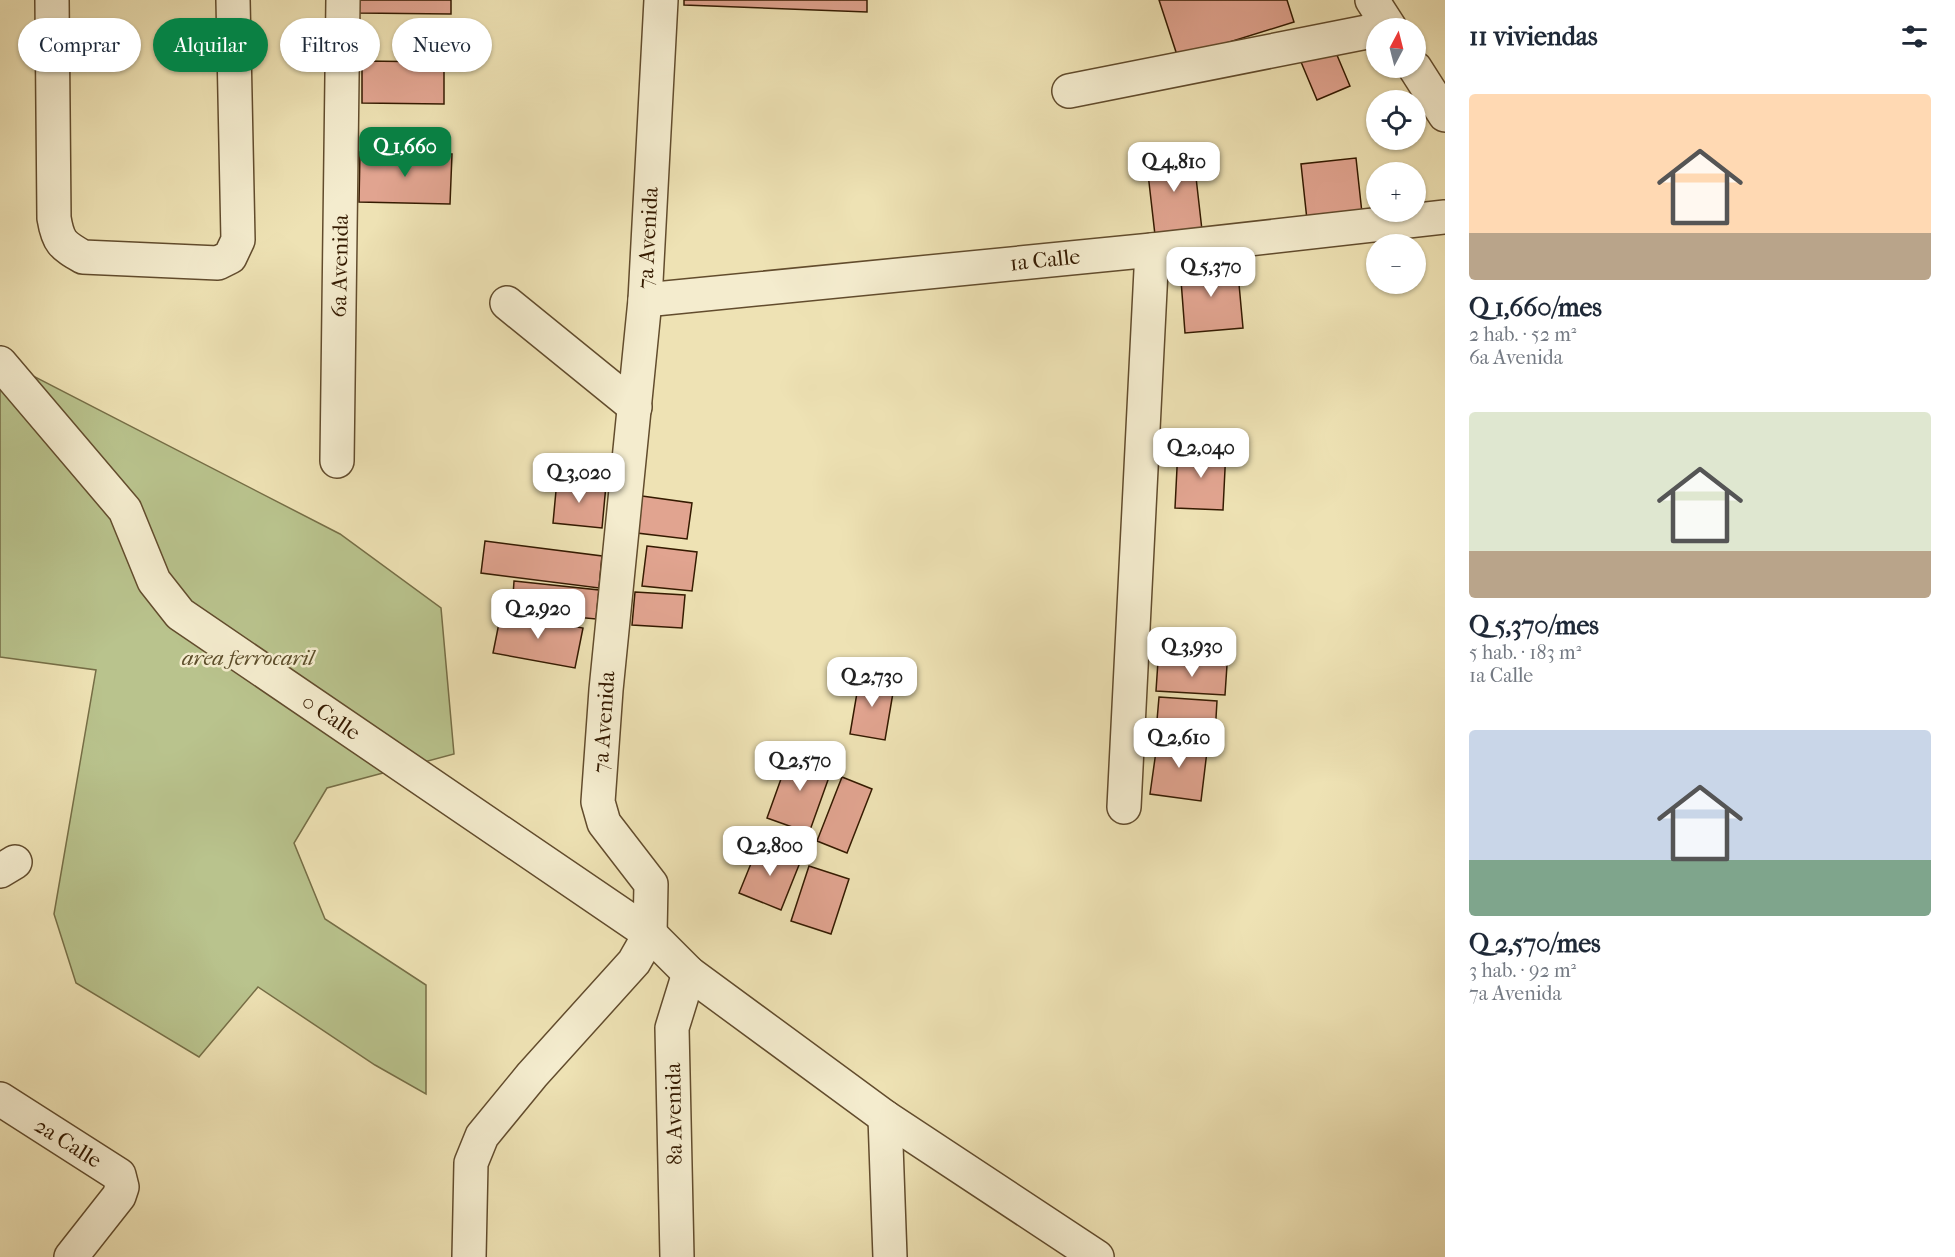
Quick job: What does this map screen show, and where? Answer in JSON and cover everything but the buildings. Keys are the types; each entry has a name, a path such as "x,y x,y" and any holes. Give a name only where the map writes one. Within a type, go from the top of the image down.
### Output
{"street":[{"path":"52,0 54,218 58,237 67,248 83,257 218,263 230,257 238,240 233,0"},
{"name":"6a Avenida","path":"338,461 343,0"},
{"name":"7a Avenida","path":"469,1257 471,1163 482,1136 532,1075 634,962 650,934 651,884 604,823 598,802 606,690 645,300 661,0"},
{"path":"1372,0 1383,18"},
{"path":"1069,91 1366,32"},
{"path":"1421,78 1445,115"},
{"name":"1a Calle","path":"645,300 1152,250 1445,217"},
{"path":"1124,807 1152,250"},
{"path":"507,303 635,407"},
{"name":"0 Calle","path":"0,363 125,510 154,581 180,614 650,934 689,973 885,1117 1097,1257"},
{"name":"8a Avenida","path":"677,1257 672,1028 689,973"},
{"name":"2a Calle","path":"0,1099 118,1175 122,1187 119,1196 71,1257"},
{"path":"885,1117 890,1257"}],"green space":[{"name":"area ferrocaril","path":"0,359 340,534 441,608 454,754 327,788 294,843 325,919 426,985 426,1094 375,1065 258,987 199,1057 76,983 54,914 96,670 0,657"}]}
